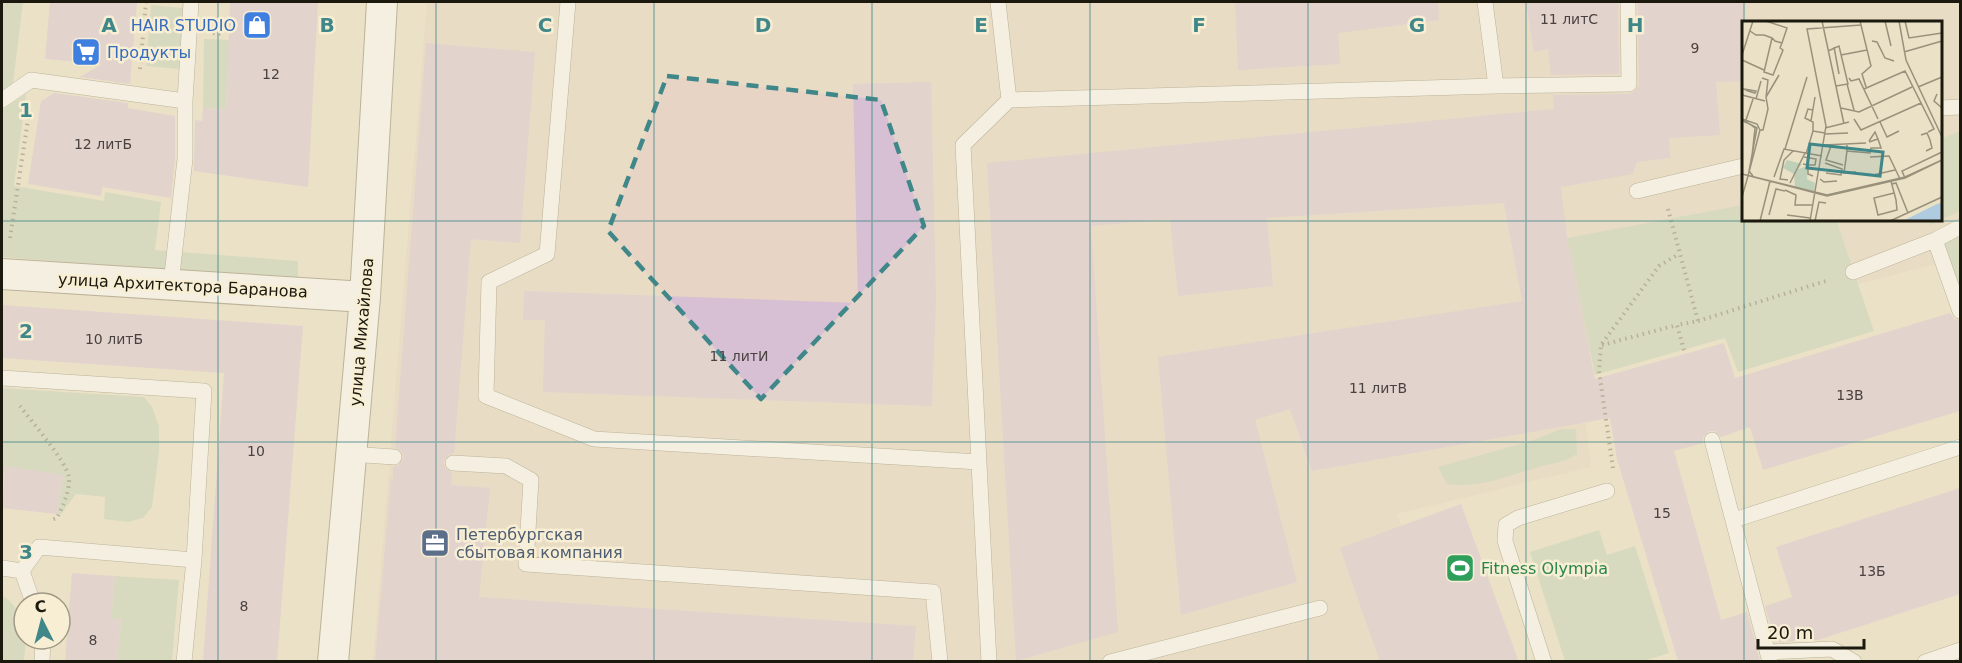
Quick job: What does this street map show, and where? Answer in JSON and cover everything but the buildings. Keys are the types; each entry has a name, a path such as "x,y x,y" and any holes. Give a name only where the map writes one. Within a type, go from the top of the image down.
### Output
{"street":[{"name":"улица Михайлова","path":"333,662 365,297 382,2"},
{"name":"улица Архитектора Баранова","path":"2,274 365,297"}],"lane":[{"path":"171,284 185,159 185,100 191,2"},
{"path":"568,2 547,254 489,282 486,396 594,439 979,462"},
{"path":"998,2 1009,100"},
{"path":"1485,2 1496,86"},
{"path":"989,662 963,145 1009,100 1629,84 1628,2"},
{"path":"2,100 31,80 185,100"},
{"path":"1941,108 1960,107"},
{"path":"1637,190 1742,166"},
{"path":"1853,272 1935,240 1960,227"},
{"path":"1935,240 1960,310"},
{"path":"2,378 204,392 194,560 184,662"},
{"path":"1712,440 1769,657 1832,649 1854,662"},
{"path":"1734,520 1960,447"},
{"path":"350,454 394,457"},
{"path":"453,463 506,466 531,480 526,564 933,592 940,662"},
{"path":"1544,662 1505,541 1506,525 1518,518 1607,491"},
{"path":"22,571 39,547 194,560"},
{"path":"2,568 22,571"},
{"path":"22,571 29,591"},
{"path":"1110,662 1320,608"},
{"path":"1925,662 1960,650"}],"path":[{"path":"137,94 146,2"},
{"path":"10,238 31,98 31,80"},
{"path":"1661,184 1698,321"},
{"path":"1612,461 1599,371 1601,345 1659,266 1679,254"},
{"path":"1601,345 1698,321 1853,272"},
{"path":"1677,325 1686,354"},
{"path":"15,400 64,465 69,476 68,491 62,508 57,518 47,522"}],"highlighted area":[{"path":"667,76 881,100 924,226 761,399 608,231"}],"shaded area":[{"path":"427,2 1960,2 1960,258 1577,356 1591,467 1397,514 1451,661 373,662"}],"green space":[{"path":"2,2 23,2 13,84 2,91"},
{"path":"151,5 183,8 179,69 146,66"},
{"path":"204,39 229,40 226,109 203,108"},
{"path":"26,94 14,186 104,201 105,192 161,202 155,250 298,261 298,280 2,257 2,110"},
{"path":"1960,131 1960,211 1941,220 1941,139"},
{"path":"1742,205 1742,220 1836,220 1874,331 1738,372 1725,338 1595,375 1567,238"},
{"path":"1928,220 1941,220 1930,225"},
{"path":"1960,234 1960,296 1941,244"},
{"path":"2,388 144,397 152,407 159,426 159,451 152,507 143,518 128,522 104,519 105,497 76,494 61,514 57,514 63,476 5,466 2,495"},
{"path":"1561,429 1576,429 1577,454 1564,461 1472,485 1447,484 1438,467 1534,440"},
{"path":"1599,530 1607,555 1635,546 1669,653 1644,661 1565,661 1530,552"},
{"path":"115,576 179,580 172,661 117,661 121,620 111,619"},
{"path":"2,596 12,603 12,651 25,651 24,661 2,661"}],"place":[{"name":"HAIR STUDIO","path":"257,25"},
{"name":"Продукты","path":"86,52"},
{"name":"Петербургская сбытовая компания","path":"435,543"},
{"name":"Fitness Olympia","path":"1460,568"}]}
